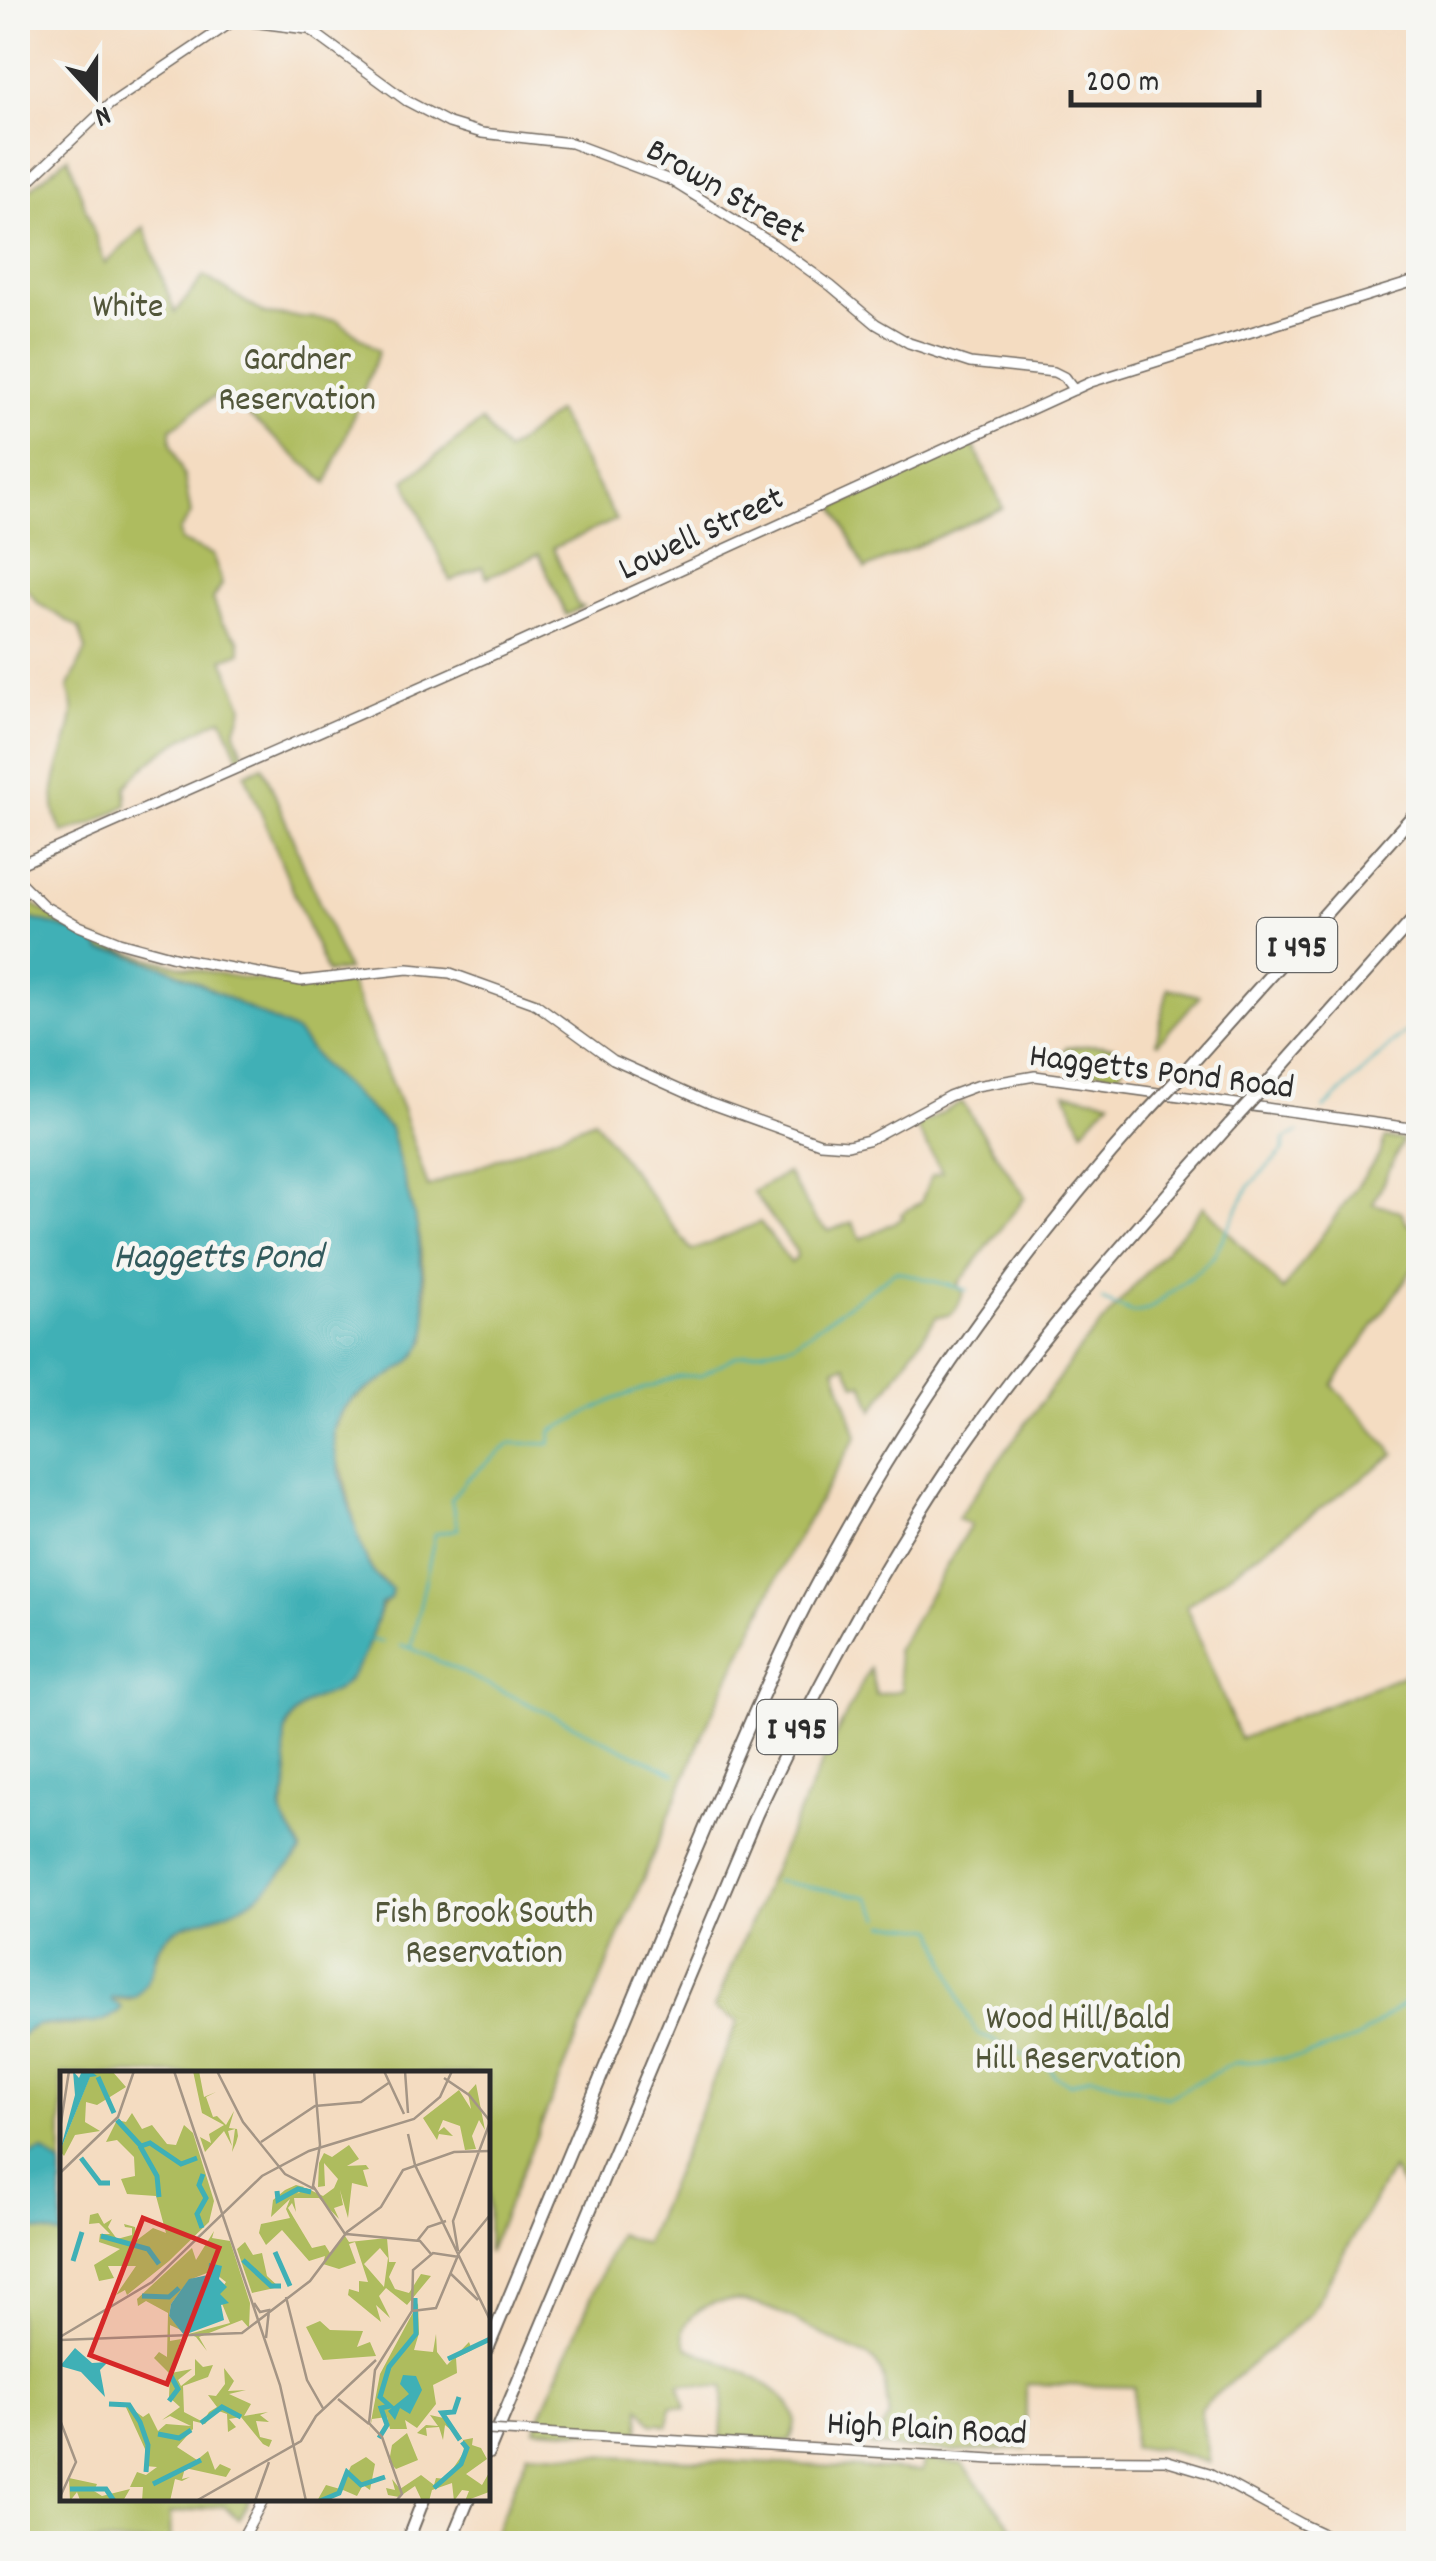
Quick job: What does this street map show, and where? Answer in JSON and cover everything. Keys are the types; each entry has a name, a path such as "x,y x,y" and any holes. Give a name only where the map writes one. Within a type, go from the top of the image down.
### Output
{"highway":[{"name":"I 495","path":"490,2343 742,1737 808,1600 877,1477 983,1315 1088,1178 1418,810"},
{"name":"I 495","path":"490,2448 756,1815 798,1727 864,1606 957,1455 1090,1280 1418,914"},
{"path":"406,2544 423,2501"},
{"path":"450,2544 468,2501"}],"street":[{"name":"Brown Street","path":"294,18 407,101 450,123 482,132 564,141 670,180 773,244 832,286 876,324 910,343 970,363 1054,372 1074,390"},
{"path":"18,191 110,104 236,19 310,29"},
{"name":"Lowell Street","path":"18,865 537,636 1074,390 1160,358 1418,280"},
{"name":"Haggetts Pond Road","path":"18,880 44,906 79,926 178,958 302,981 408,969 450,973 536,1004 613,1060 709,1103 820,1143 848,1145 868,1140 949,1096 976,1086 1034,1076 1418,1129"},
{"name":"High Plain Road","path":"490,2430 993,2459 1165,2460 1209,2473 1345,2544"},
{"path":"239,2544 262,2501"}],"green space":[{"path":"68,157 105,264 144,227 175,313 204,276 265,314 337,320 379,351 327,483 222,393 171,428 171,443 184,476 191,514 179,531 181,541 213,555 222,584 213,599 222,623 239,639 241,652 223,659 243,706 235,732 245,758 240,760 222,718 182,739 146,765 126,787 127,805 94,823 63,833 56,817 54,787 71,727 73,712 68,688 86,650 79,628 39,604 18,578 18,199"},
{"path":"557,412 616,520 553,548 577,604 583,607 566,615 539,554 487,577 482,567 450,581 405,480 482,421 506,452"},
{"path":"973,444 1003,508 865,569 835,507"},
{"path":"263,766 347,970 327,973 245,774"},
{"name":"Fish Brook South Reservation","path":"18,894 84,935 144,956 252,979 350,982 402,1109 428,1187 594,1120 692,1251 760,1222 791,1263 797,1258 796,1251 753,1192 787,1173 816,1220 829,1231 852,1222 861,1239 903,1218 901,1214 921,1202 931,1176 942,1172 914,1123 920,1125 962,1102 1025,1197 958,1285 963,1293 957,1307 951,1314 937,1316 873,1410 863,1383 855,1385 846,1365 835,1368 857,1436 791,1549 708,1722 490,2248 490,2071 60,2071 60,2501 249,2501 238,2519 224,2505 170,2514 171,2543 18,2543 18,2038 36,2025 80,2025 117,2014 120,2005 112,1998 130,2000 142,1989 159,1948 170,1934 245,1903 275,1881 301,1851 283,1813 287,1787 286,1731 308,1702 341,1685 352,1674 391,1589 373,1572 360,1547 336,1458 333,1432 350,1402 410,1361 427,1339 426,1290 417,1227 390,1128 324,1067 297,1033 170,969 120,952 102,951 75,932 18,916"},
{"path":"1168,988 1200,996 1158,1043 1156,1042"},
{"path":"1114,1047 1123,1063 1120,1075 1063,1064 1061,1055 1066,1048"},
{"path":"1066,1093 1110,1100 1083,1130"},
{"name":"Wood Hill/Bald Hill Reservation","path":"1385,1138 1403,1140 1373,1204 1401,1211 1407,1224 1418,1228 1418,1261 1333,1385 1395,1454 1186,1606 1240,1739 1418,1669 1418,2211 1392,2169 1310,2314 1200,2408 1209,2463 1161,2448 1132,2448 1134,2387 1026,2384 1026,2449 954,2452 871,2446 889,2417 877,2364 770,2309 726,2300 707,2305 690,2319 684,2332 687,2347 749,2375 779,2394 795,2418 790,2442 721,2438 724,2387 679,2384 686,2408 671,2406 668,2426 652,2423 640,2407 639,2434 535,2429 618,2234 645,2244 738,2021 714,2009 848,1710 870,1668 876,1695 902,1690 896,1651 971,1525 957,1519 1081,1347 1204,1206 1283,1290 1380,1154"},
{"path":"528,2452 922,2471 924,2460 963,2464 1025,2543 491,2543"}],"water":[{"name":"Haggetts Pond","path":"18,916 75,932 102,951 120,952 170,969 297,1033 324,1067 390,1128 417,1227 427,1325 423,1344 414,1358 352,1400 334,1428 337,1462 363,1552 377,1577 392,1589 390,1598 381,1604 356,1670 337,1690 307,1703 285,1733 287,1788 282,1811 301,1852 258,1896 167,1936 136,1997 112,1998 122,2007 114,2015 94,2023 38,2025 18,2038"},
{"path":"43,2151 60,2164 60,2236 18,2230 18,2155 24,2158"}],"waterway":[{"path":"1324,1109 1401,1035 1418,1025"},
{"path":"1102,1300 1133,1313 1148,1310 1199,1270 1213,1257 1250,1185 1283,1151 1285,1139 1299,1132"},
{"path":"401,1646 411,1648 435,1534 458,1529 451,1499 466,1480 511,1443 550,1444 552,1431 615,1399 679,1376 700,1376 734,1357 794,1343 896,1271 967,1290"},
{"path":"370,1640 383,1642"},
{"path":"411,1648 676,1774"},
{"path":"775,1881 868,1897 881,1917"},
{"path":"885,1924 935,1929 964,2010 977,2033 1049,2067 1055,2076 1070,2084 1091,2076 1167,2097 1234,2063 1301,2057 1358,2038 1418,1993"}],"park label":[{"name":"White","path":"128,304"},
{"name":"Gardner Reservation","path":"297,377"}]}
